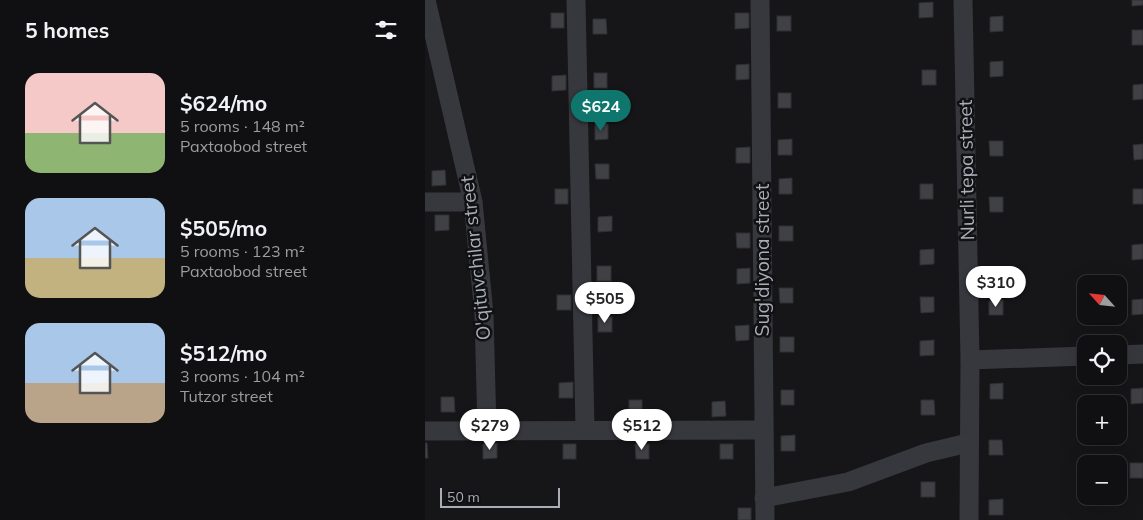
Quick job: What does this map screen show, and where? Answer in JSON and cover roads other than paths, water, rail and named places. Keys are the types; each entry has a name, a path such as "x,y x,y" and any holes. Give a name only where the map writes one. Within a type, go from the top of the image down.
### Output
{"street":[{"name":"O'qituvchilar street","path":"427,0 473,202 484,314 487,430"},
{"path":"576,0 585,429"},
{"name":"Sug'diyona street","path":"760,0 765,520"},
{"name":"Nurli tepa street","path":"963,0 970,360 969,520"},
{"path":"425,202 473,202"},
{"path":"1127,355 1143,354"},
{"path":"970,360 1077,356"},
{"path":"425,430 763,430"},
{"path":"764,498 848,482 926,453 969,443"}]}
